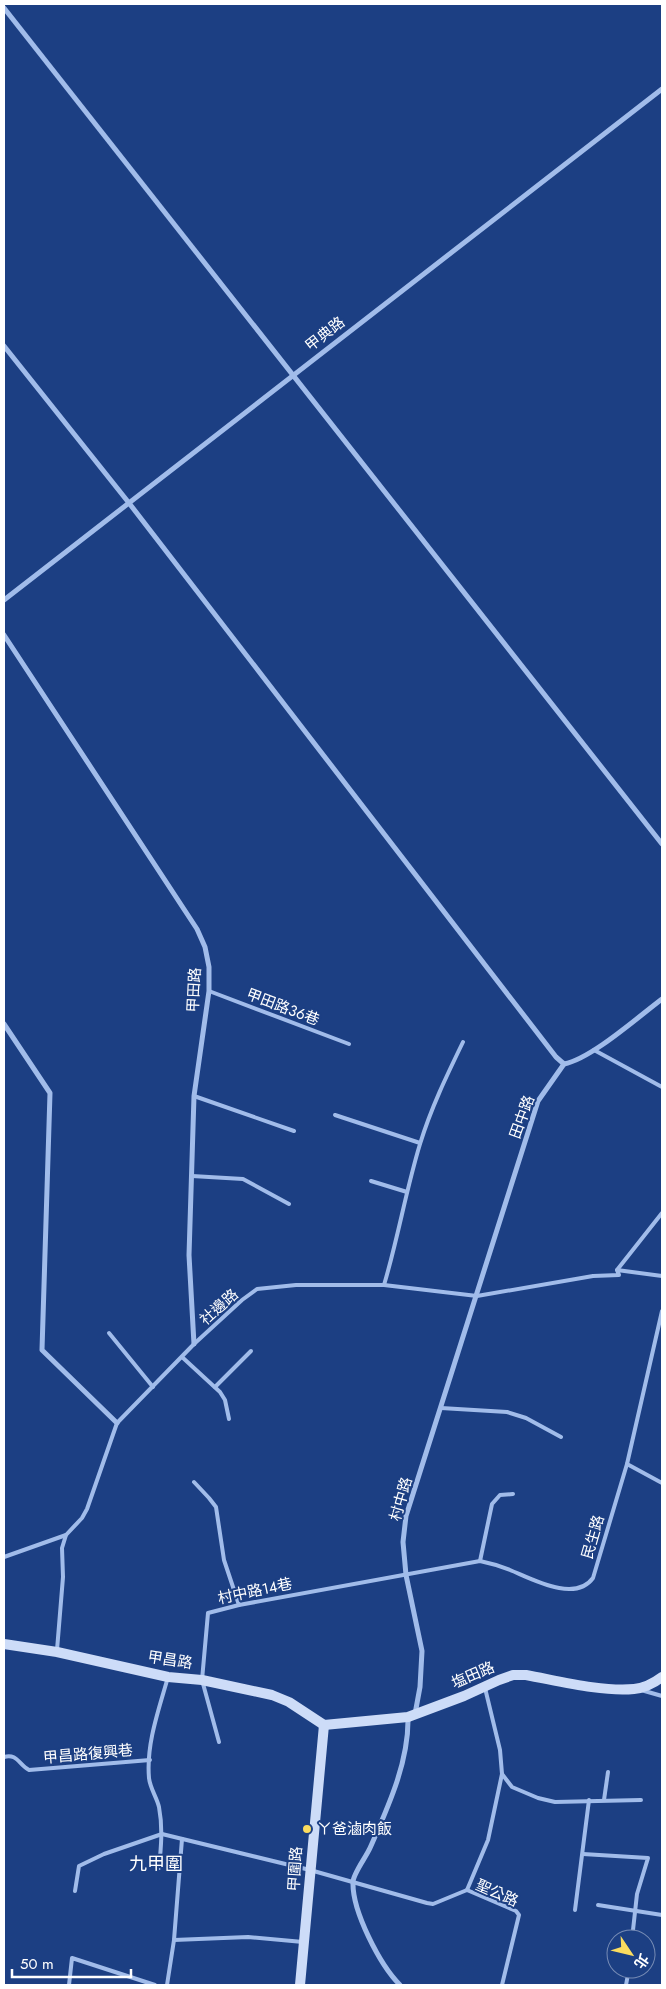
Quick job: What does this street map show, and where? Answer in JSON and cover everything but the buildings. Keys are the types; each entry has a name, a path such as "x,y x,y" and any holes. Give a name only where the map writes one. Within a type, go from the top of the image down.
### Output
{"street":[{"path":"4,8 662,844"},
{"name":"甲典路","path":"4,600 662,89"},
{"path":"4,346 129,503 556,1057 564,1064 573,1062 594,1050 662,999"},
{"name":"甲田路","path":"4,635 197,929 205,947 209,967 209,991 194,1096 189,1255 194,1344"},
{"path":"4,1024 50,1093 42,1350 117,1423"},
{"name":"田中路","path":"477,1296 538,1101 564,1064"},
{"name":"村中路","path":"352,1881 366,1856 386,1812 408,1738 411,1716 420,1687 422,1651 406,1574 403,1542 406,1516 477,1296"},
{"name":"甲昌路","path":"4,1644 57,1652 168,1677 202,1680 272,1695 290,1702 324,1725"},
{"name":"塩田路","path":"324,1725 411,1716 514,1675 526,1675 613,1690 636,1689 654,1683 662,1677"},
{"name":"甲圍路","path":"300,1985 324,1725"},
{"path":"352,1881 356,1906 375,1950 400,1985"}],"lane":[{"name":"甲田路36巷","path":"209,991 349,1044"},
{"path":"384,1285 420,1143 440,1089 463,1042"},
{"path":"594,1050 662,1087"},
{"path":"194,1096 294,1131"},
{"path":"335,1115 420,1143"},
{"path":"192,1176 243,1179 289,1204"},
{"path":"371,1181 407,1192"},
{"path":"617,1270 662,1213"},
{"name":"社邊路","path":"66,1535 82,1518 87,1509 117,1423 194,1344 242,1300 257,1290 296,1285 384,1285 477,1296 593,1276 619,1275 617,1270 662,1276"},
{"name":"民生路","path":"406,1574 480,1560 551,1586 569,1589 582,1588 588,1584 593,1578 627,1464 662,1311"},
{"path":"109,1333 153,1387"},
{"path":"215,1387 251,1351"},
{"path":"182,1357 215,1387 225,1400 229,1419"},
{"path":"441,1408 506,1412 526,1418 561,1437"},
{"path":"627,1464 662,1484"},
{"path":"194,1482 216,1507 224,1560 239,1605"},
{"path":"480,1560 492,1504 500,1495 513,1494"},
{"path":"4,1558 66,1535"},
{"path":"57,1652 63,1577 62,1548 66,1535"},
{"name":"村中路14巷","path":"219,1742 202,1680 208,1613 239,1605 406,1574"},
{"name":"甲昌路復興巷","path":"159,1868 162,1834 159,1806 149,1780 156,1722 168,1677"},
{"path":"467,1890 488,1840 502,1774 500,1750 485,1687"},
{"path":"636,1689 662,1696"},
{"name":"甲昌路復興巷","path":"4,1757 16,1758 24,1768 29,1770 150,1760"},
{"path":"604,1800 608,1772"},
{"path":"502,1774 512,1787 538,1798 555,1802 641,1800"},
{"path":"575,1910 584,1854 589,1800"},
{"path":"75,1891 79,1866 104,1854 162,1834 310,1870"},
{"path":"167,1985 174,1940 182,1839"},
{"path":"584,1854 648,1858 638,1894 633,1929"},
{"name":"聖公路","path":"310,1870 433,1904 467,1890 516,1911 518,1915 502,1985"},
{"path":"598,1905 662,1915"},
{"path":"174,1940 248,1937 305,1942"},
{"path":"69,1985 72,1958 155,1985"}],"place":[{"name":"ㄚ爸滷肉飯","path":"307,1829"}],"district":[{"name":"九甲圍","path":"156,1864"}]}
